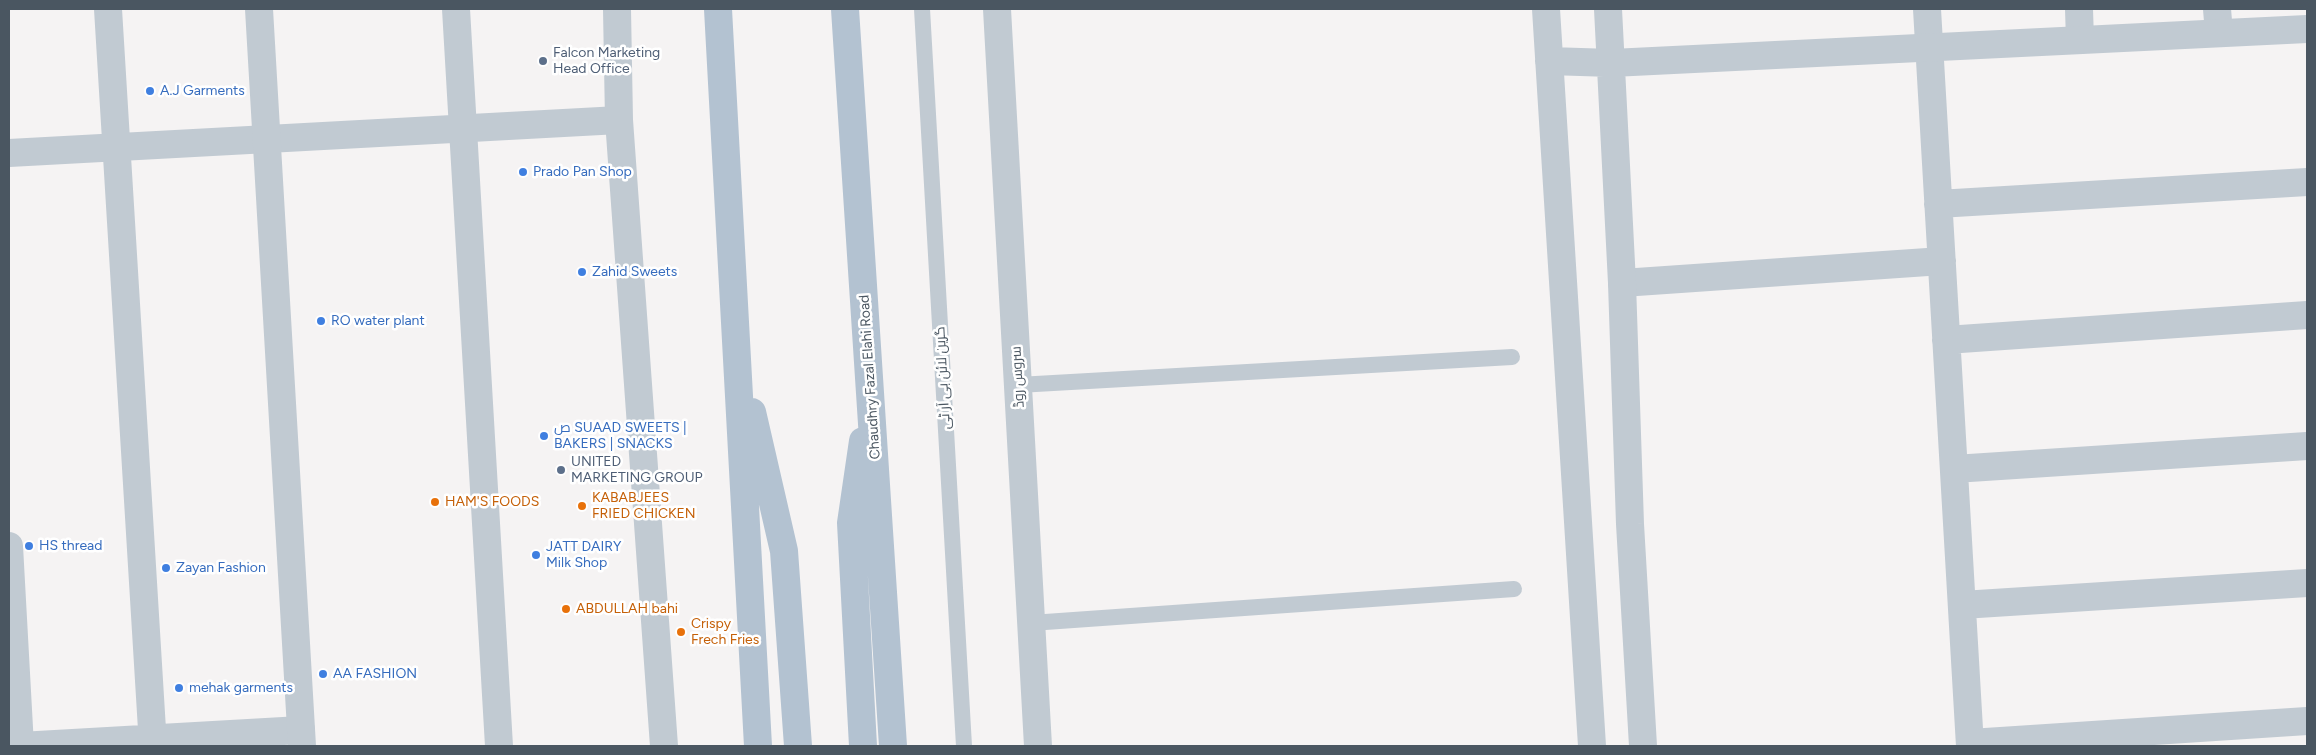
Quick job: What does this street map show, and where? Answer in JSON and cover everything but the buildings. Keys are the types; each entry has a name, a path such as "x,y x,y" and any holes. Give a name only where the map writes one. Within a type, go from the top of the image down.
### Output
{"main road":[{"path":"718,9 758,746"},
{"name":"Chaudhry Fazal Elahi Road","path":"845,9 871,380 893,746"},
{"path":"735,341 784,550 798,746"},
{"path":"863,746 852,522 871,380"}],"street":[{"path":"108,9 152,742"},
{"path":"9,546 11,626 20,746 302,738 259,9"},
{"path":"456,9 499,746"},
{"path":"617,9 619,120 664,746"},
{"name":"سروس روڈ","path":"997,9 1038,746"},
{"path":"1546,9 1592,746"},
{"path":"1608,9 1622,284 1630,524 1643,746"},
{"path":"1927,9 1970,745 2307,721"},
{"path":"2079,9 2080,40"},
{"path":"1549,61 1612,63 2080,40 2218,21 2307,28"},
{"path":"9,153 619,120"},
{"path":"1938,204 2307,182"},
{"path":"1622,284 1942,261"},
{"path":"1946,340 2307,315"},
{"path":"1954,469 2307,446"},
{"path":"1962,606 2307,583"}],"lane":[{"name":"گرین لائن بی آر ٹی","path":"922,9 964,746"},
{"path":"1018,385 1512,357"},
{"path":"1031,623 1514,590"}],"place":[{"name":"Falcon Marketing Head Office","path":"543,61"},
{"name":"A.J Garments","path":"150,91"},
{"name":"Prado Pan Shop","path":"523,172"},
{"name":"Zahid Sweets","path":"582,272"},
{"name":"RO water plant","path":"321,321"},
{"name":"ص SUAAD SWEETS | BAKERS | SNACKS","path":"544,436"},
{"name":"UNITED MARKETING GROUP","path":"561,470"},
{"name":"HAM'S FOODS","path":"435,502"},
{"name":"KABABJEES FRIED CHICKEN","path":"582,506"},
{"name":"HS thread","path":"29,546"},
{"name":"JATT DAIRY Milk Shop","path":"536,555"},
{"name":"Zayan Fashion","path":"166,568"},
{"name":"ABDULLAH bahi","path":"566,609"},
{"name":"Crispy Frech Fries","path":"681,632"},
{"name":"AA FASHION","path":"323,674"},
{"name":"mehak garments","path":"179,688"}]}
